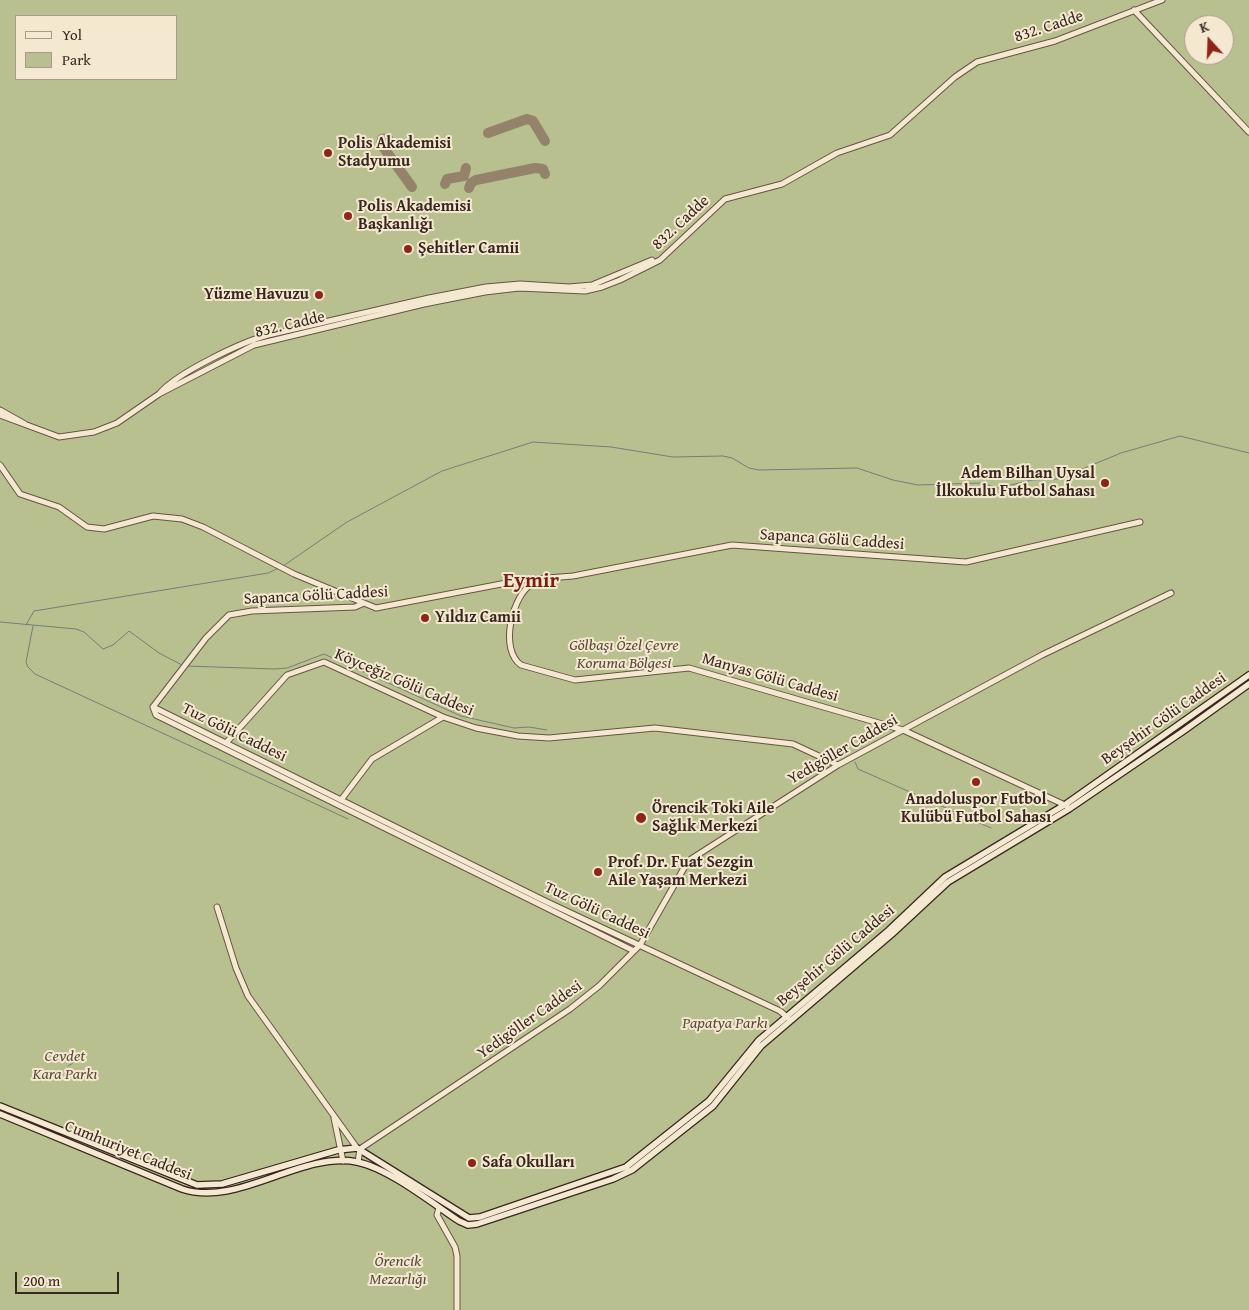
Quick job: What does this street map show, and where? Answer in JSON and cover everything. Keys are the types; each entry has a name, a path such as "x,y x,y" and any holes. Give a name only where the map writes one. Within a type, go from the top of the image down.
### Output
{"main road":[{"name":"Beyşehir Gölü Caddesi","path":"358,1149 447,1210 463,1216 472,1222 620,1174 705,1105 736,1072 755,1044 788,1018 889,930 945,877 1003,846 1068,806 1249,675"},
{"path":"1068,806 1182,732 1249,684"},
{"name":"Cumhuriyet Caddesi","path":"0,1106 197,1186 222,1184 341,1149"},
{"name":"Cumhuriyet Caddesi","path":"0,1114 182,1190 197,1193 221,1192 322,1163 343,1161 361,1163 384,1172 434,1201"},
{"path":"341,1149 358,1149"},
{"path":"434,1201 439,1208 447,1210"}],"street":[{"name":"832. Cadde","path":"1,415 59,437 94,432 117,422 159,394 176,380 253,340 319,327 429,298 496,286 532,284 575,287 592,285 634,271 665,256 725,199 782,184 837,153 890,136 955,77 977,62 1055,41 1162,0"},
{"path":"1134,10 1249,132"},
{"name":"832. Cadde","path":"634,271 652,261"},
{"path":"0,465 20,494 58,507 87,527 104,529 153,516 176,517 203,526 294,574 364,603"},
{"name":"Sapanca Gölü Caddesi","path":"153,707 220,623 235,613 355,607 364,603 376,608 522,580 573,576 732,545 966,562 1140,522"},
{"name":"Manyas Gölü Caddesi","path":"545,579 528,588 514,608 508,641 517,662 521,665 575,680 687,668 903,730 1068,806"},
{"path":"522,580 526,582 528,588"},
{"name":"Yedigöller Caddesi","path":"358,1149 582,1001 640,945 688,861 838,765 1042,655 1172,593"},
{"name":"Köyceğiz Gölü Caddesi","path":"226,743 287,675 322,662 443,717 476,728 532,738 655,728 793,744 838,765"},
{"name":"Tuz Gölü Caddesi","path":"153,707 340,801 458,865 634,951"},
{"name":"Tuz Gölü Caddesi","path":"153,707 156,715 340,801 788,1018"},
{"path":"340,801 372,759 443,717"},
{"path":"218,907 236,968 248,996 358,1149 361,1163"},
{"path":"334,1117 343,1161"},
{"path":"439,1208 437,1215 456,1251 457,1310"}],"green space":[{"name":"Gölbaşı Özel Çevre Koruma Bölgesi","path":"0,0 1249,0 1249,1310 0,1310"}],"waterway":[{"path":"283,566 347,522 442,471 533,442 611,447 673,457 723,456 732,458 749,468 759,470 857,468 893,480 918,485 981,483 998,488 1032,480 1058,479 1121,453 1180,436 1249,453"},
{"path":"26,625 34,611 268,573 279,568"},
{"path":"0,622 76,629 84,632 103,649 113,645 129,631 159,653 182,665"},
{"path":"33,626 26,662 35,674 348,819"},
{"path":"186,666 287,668 324,654 461,716 514,728 529,727 547,730"},
{"path":"855,762 858,769 991,828"},
{"path":"66,1061 70,1059 69,1054 75,1051"},
{"path":"68,1066 73,1063 73,1053"}],"taxiway":[{"path":"488,133 527,119 533,121 545,141"},
{"path":"388,138 382,139 381,144 412,187"},
{"path":"445,184 447,179 464,176 466,168"},
{"path":"469,188 471,183 476,180 535,168 543,169 545,174"}],"place":[{"name":"Polis Akademisi Stadyumu","path":"328,153"},
{"name":"Polis Akademisi Başkanlığı","path":"348,216"},
{"name":"Şehitler Camii","path":"408,249"},
{"name":"Yüzme Havuzu","path":"319,295"},
{"name":"Adem Bilhan Uysal İlkokulu Futbol Sahası","path":"1105,483"},
{"name":"Yıldız Camii","path":"425,618"},
{"name":"Anadoluspor Futbol Kulübü Futbol Sahası","path":"976,782"},
{"name":"Örencik Toki Aile Sağlık Merkezi","path":"641,818"},
{"name":"Prof. Dr. Fuat Sezgin Aile Yaşam Merkezi","path":"598,872"},
{"name":"Safa Okulları","path":"472,1163"}],"district":[{"name":"Eymir","path":"531,582"}],"park label":[{"name":"Papatya Parkı","path":"725,1024"},
{"name":"Cevdet Kara Parkı","path":"65,1066"},
{"name":"Örencik Mezarlığı","path":"398,1271"}]}
